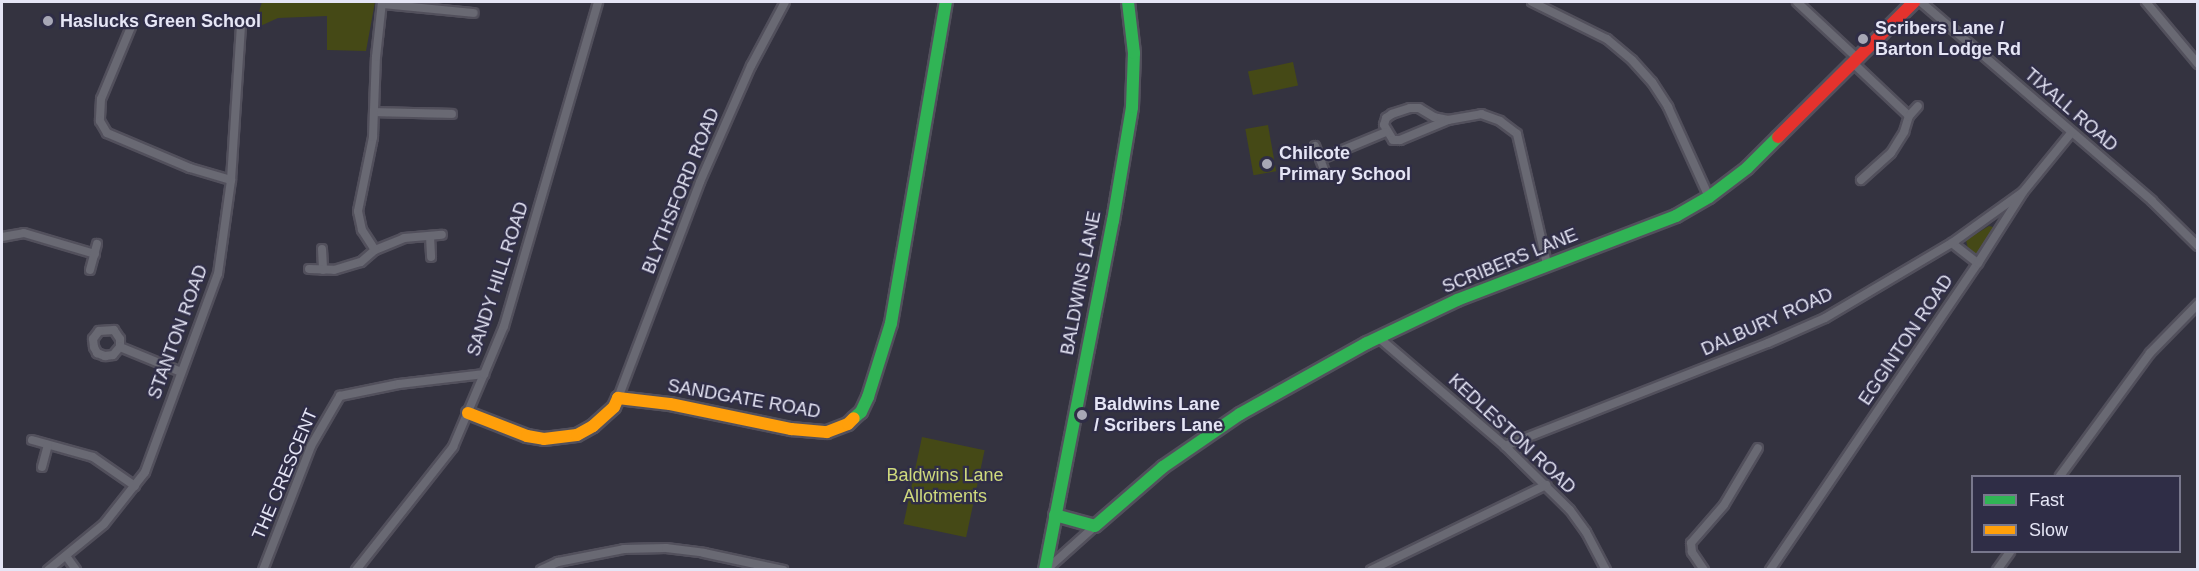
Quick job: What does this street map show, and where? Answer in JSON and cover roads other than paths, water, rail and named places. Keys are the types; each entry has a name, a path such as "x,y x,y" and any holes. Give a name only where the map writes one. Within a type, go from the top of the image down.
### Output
{"street":[{"name":"SANDY HILL ROAD","path":"356,570 453,447 468,412 504,326 598,2"},
{"name":"BLYTHSFORD ROAD","path":"618,398 700,182 751,66 785,2"},
{"name":"SANDGATE ROAD","path":"618,398 670,404 790,429 828,432 848,424 861,412 876,374 891,323 946,2"},
{"name":"BALDWINS LANE","path":"1045,570 1113,221 1132,107 1134,53 1128,2"},
{"path":"1533,2 1607,39 1620,48 1646,75 1668,107 1709,197"},
{"path":"1797,2 1909,116"},
{"name":"SCRIBERS LANE","path":"1045,570 1163,467 1240,414 1378,337 1457,300 1676,216 1709,197 1747,168 1914,2"},
{"name":"TIXALL ROAD","path":"1921,2 2152,201 2198,246"},
{"path":"2146,2 2198,64"},
{"path":"375,250 362,230 358,211 373,137 376,57 382,3 474,13"},
{"path":"130,27 101,99 99,113 107,133 190,168 231,180"},
{"name":"STANTON ROAD","path":"48,570 104,524 145,472 219,274 231,180 241,27"},
{"path":"1861,180 1891,153 1904,132 1909,116 1918,106"},
{"path":"1448,120 1434,117 1419,108 1410,108 1386,118 1386,132 1393,140 1400,140 1448,120 1481,114 1500,122 1517,134 1547,264"},
{"path":"375,112 452,114"},
{"path":"1321,159 1386,132"},
{"name":"EGGINTON ROAD","path":"1770,570 1978,263 2023,192 2072,132"},
{"path":"1315,146 1325,172"},
{"name":"DALBURY ROAD","path":"1505,446 1768,343 1825,318 1952,243 2023,192"},
{"path":"2,237 24,233 96,249 90,270"},
{"path":"309,269 334,270 360,262 375,250 404,238 442,235"},
{"path":"430,236 431,257"},
{"path":"1952,243 1978,263"},
{"path":"322,249 323,270"},
{"path":"2062,475 2150,353 2198,304"},
{"name":"KEDLESTON ROAD","path":"1378,337 1505,446 1546,485 1570,510 1586,532 1606,570"},
{"path":"120,348 181,372"},
{"name":"THE CRESCENT","path":"263,570 311,446 340,396 399,384 484,374"},
{"path":"468,412 527,436 560,439 577,435 593,426 614,406 618,398"},
{"path":"32,440 93,457 135,486"},
{"path":"42,467 48,445"},
{"path":"1704,570 1692,552 1691,543 1724,505 1758,448"},
{"path":"1371,570 1546,485"},
{"path":"1055,515 1095,526"},
{"path":"541,570 558,562 624,549 666,548 704,553 783,570"},
{"path":"1997,570 2009,553"},
{"path":"66,556 76,570"}],"place":[{"name":"Haslucks Green School","path":"48,21"},
{"name":"Scribers Lane / Barton Lodge Rd","path":"1863,39"},
{"name":"Chilcote Primary School","path":"1267,164"},
{"name":"Baldwins Lane / Scribers Lane","path":"1082,415"}],"park label":[{"name":"Baldwins Lane Allotments","path":"945,486"}]}
